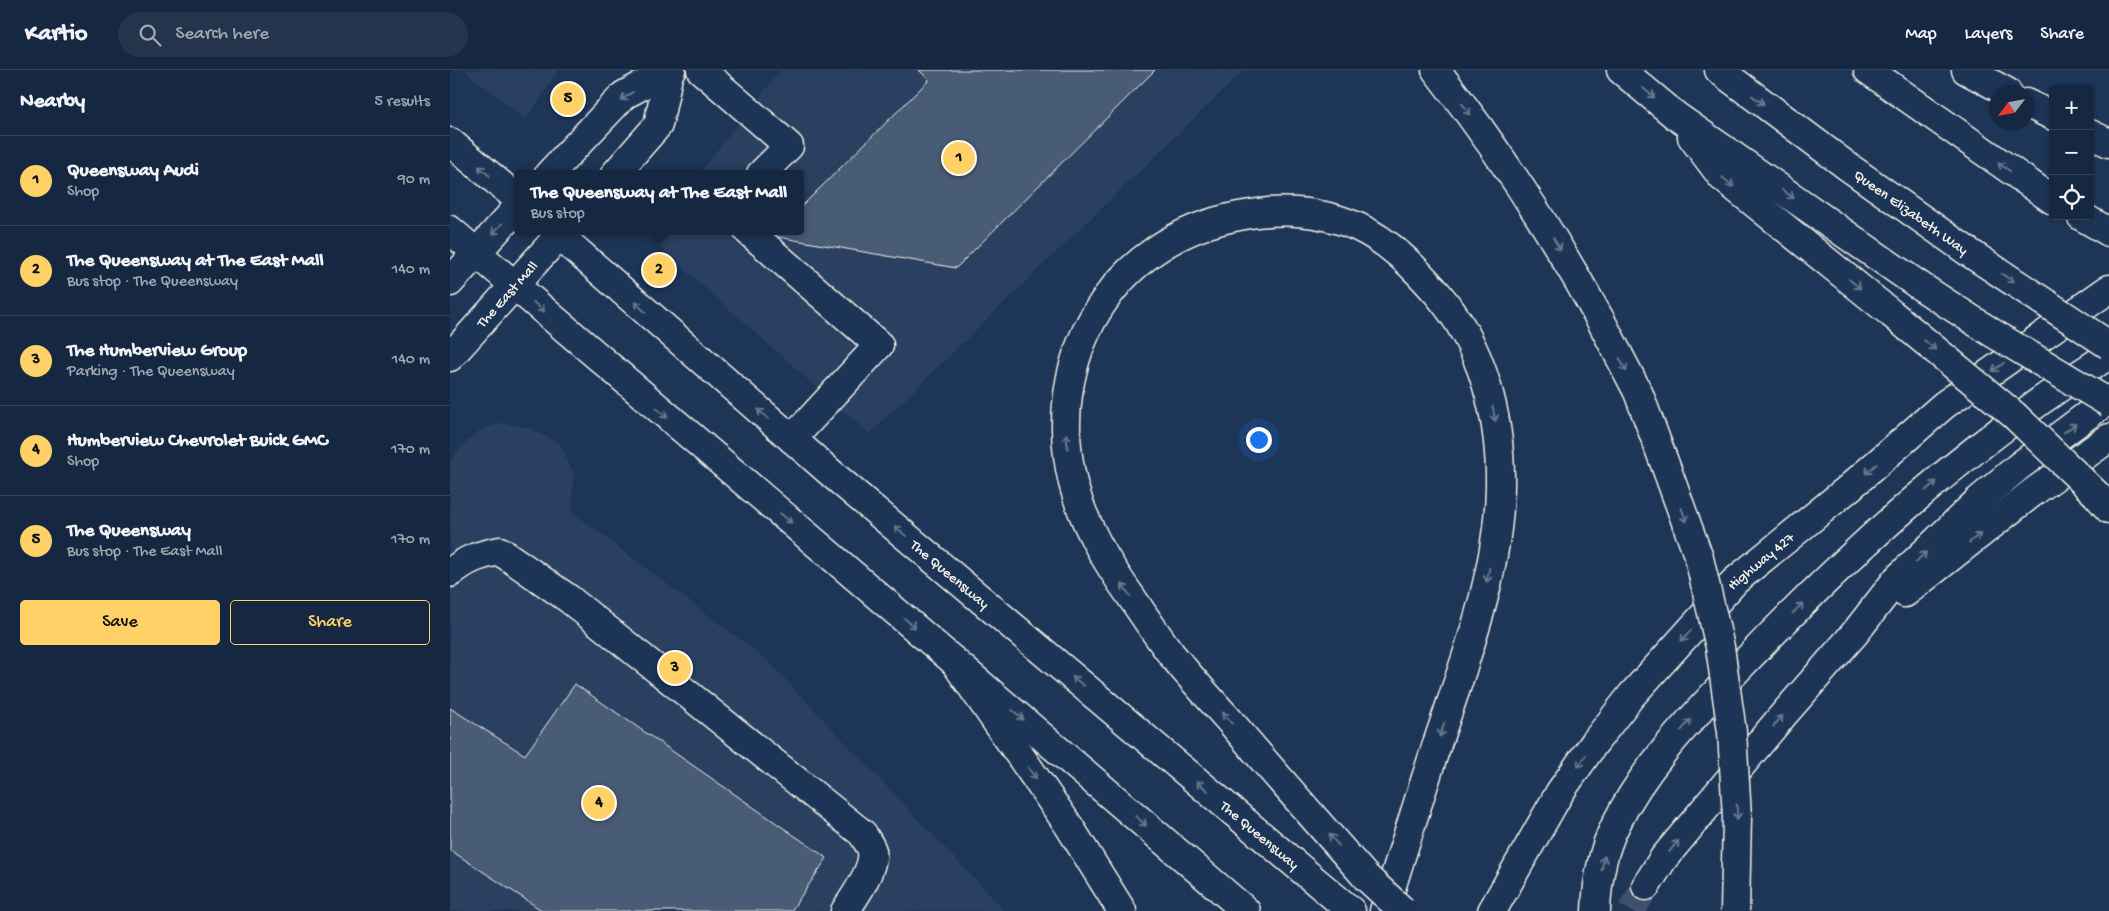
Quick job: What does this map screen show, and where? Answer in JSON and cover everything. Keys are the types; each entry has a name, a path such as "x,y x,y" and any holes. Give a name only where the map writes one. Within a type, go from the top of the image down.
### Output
{"main road":[{"path":"702,70 789,146 765,170"},
{"path":"1436,70 1456,94 1534,208 1570,265 1601,321 1638,392 1699,558 1718,638 1732,732 1737,818 1735,911"},
{"path":"1621,70 1676,116 1917,284 2024,353 2109,401 2018,467 1979,500 1897,579 1855,633 1784,714 1663,860 1646,886"},
{"name":"Queen Elizabeth Way","path":"1719,70 1840,161 1967,251 2109,345"},
{"path":"1868,70 2048,198"},
{"path":"1966,70 1994,85"},
{"path":"553,170 624,95 670,71"},
{"path":"619,170 658,125 670,71"},
{"path":"1676,116 1722,177 2014,415 2102,501"},
{"path":"2094,136 2109,143"},
{"path":"450,142 514,196"},
{"path":"1384,911 1417,803 1472,642 1488,578 1500,487 1495,412 1482,367 1466,334 1444,302 1415,268 1391,248 1361,228 1335,218 1287,210 1262,211 1211,222 1164,245 1119,281 1103,301 1077,353 1068,390 1065,414 1067,446 1074,484 1089,528 1113,571 1171,654 1366,877 1403,911"},
{"path":"450,282 514,211"},
{"path":"2088,220 2109,232"},
{"path":"450,230 1246,911"},
{"name":"The East Mall","path":"450,357 514,286 556,235"},
{"name":"The Queensway","path":"560,235 792,439 1342,903"},
{"path":"753,235 879,345 792,439"},
{"name":"Highway 427","path":"1492,911 1560,792 1595,742 1631,696 1735,581 1849,488 1944,405 2108,289"},
{"path":"1596,911 1597,891 1606,847 1616,824 1639,783 1698,712 1796,609 1880,529 2038,402 2109,355"},
{"path":"1855,633 2032,493 2109,438"},
{"path":"450,573 462,563 478,555 500,551 569,599 863,834 872,852 870,865 863,885 845,911"},
{"path":"954,661 1069,826 1122,911"}],"shaded area":[{"path":"464,70 559,70 526,120"},
{"path":"781,70 1244,70 869,434 648,237 649,235 804,235 804,170 701,170"},
{"path":"502,423 530,428 560,444 574,474 571,511 768,661 1005,911 450,911 450,462 460,448 481,429"}],"building":[{"path":"919,70 1155,70 956,268 772,236 804,235 804,204 929,80"},
{"path":"575,684 827,858 791,911 543,911 450,850 450,708 525,755"}],"tunnel":[{"path":"1631,911 1646,886"}],"place":[{"name":"The Queensway","path":"568,99"},
{"name":"Queensway Audi","path":"959,158"},
{"name":"The Queensway at The East Mall","path":"659,270"},
{"name":"The Humberview Group","path":"675,668"},
{"name":"Humberview Chevrolet Buick GMC","path":"599,803"}]}
